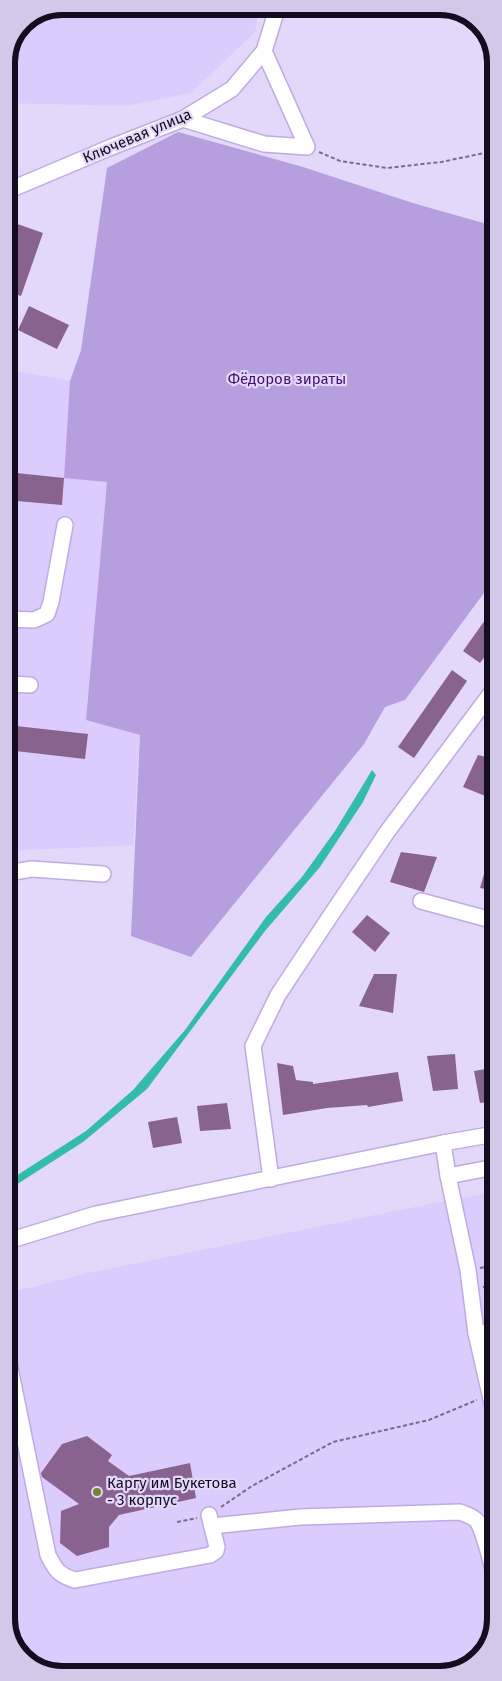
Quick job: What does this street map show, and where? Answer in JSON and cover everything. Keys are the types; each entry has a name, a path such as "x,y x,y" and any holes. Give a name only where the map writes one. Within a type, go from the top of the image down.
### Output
{"street":[{"name":"Ключевая улица","path":"15,187 183,119 232,90 264,51 275,15"},
{"path":"183,119 264,144 308,147 264,51"},
{"path":"15,619 34,620 47,614 51,602 65,525"},
{"path":"15,684 30,685"},
{"path":"271,1179 253,1046 278,995 331,915 388,832 487,699"},
{"path":"15,872 32,869 103,874"},
{"path":"421,901 487,919"},
{"path":"15,1239 96,1214 487,1135"},
{"path":"443,1143 468,1270 476,1333 487,1380"},
{"path":"448,1176 487,1169"},
{"path":"476,1333 487,1332"},
{"path":"15,1392 48,1555 56,1569 63,1576 75,1580 210,1555 216,1551 217,1547 211,1520 460,1512 469,1515 477,1521 487,1544"}],"path":[{"path":"308,147 340,161 387,168 441,162 487,152"},
{"path":"177,1522 211,1520 252,1486 333,1442 429,1420 487,1394"}],"shaded area":[{"path":"62,15 258,15 255,32 191,93 125,106 15,103 16,53 23,36 36,23 53,16"},
{"path":"15,371 70,381 64,477 107,482 86,720 140,734 133,845 15,851"},
{"path":"372,770 376,775 363,802 320,867 265,931 147,1089 83,1142 15,1186 15,1177 86,1131 133,1090 185,1030 266,917 302,877 335,831"},
{"path":"487,1193 487,1625 477,1648 461,1661 446,1666 59,1666 39,1660 31,1654 21,1642 15,1625 15,1291 88,1273"}],"green space":[{"name":"Фёдоров зираты","path":"178,132 303,167 416,204 487,224 487,589 405,700 385,707 364,744 191,957 131,936 140,735 86,720 107,482 64,478 70,381 81,350 107,168"}],"building":[{"path":"15,223 43,233 21,296 15,294"},
{"path":"29,306 69,325 57,349 18,330"},
{"path":"15,473 64,478 62,505 17,501 15,522"},
{"path":"487,617 487,654 480,663 463,651"},
{"path":"452,670 467,681 414,758 398,747"},
{"path":"15,726 88,734 85,759 15,751"},
{"path":"478,755 487,757 487,797 463,787"},
{"path":"401,852 437,857 424,892 390,882"},
{"path":"487,864 487,889 480,888"},
{"path":"367,915 390,933 375,952 352,932"},
{"path":"374,974 397,974 393,1013 359,1006"},
{"path":"455,1054 458,1089 433,1091 427,1056"},
{"path":"277,1063 293,1066 296,1080 313,1082 313,1084 398,1072 403,1101 368,1107 367,1105 327,1108 283,1115"},
{"path":"487,1069 487,1102 480,1103 474,1071"},
{"path":"227,1103 231,1129 200,1131 197,1106"},
{"path":"177,1117 182,1143 153,1148 148,1122"},
{"path":"87,1436 112,1455 108,1461 129,1476 190,1463 196,1498 119,1515 109,1527 109,1547 77,1556 60,1543 61,1511 79,1504 42,1477 41,1473 62,1444"}],"place":[{"name":"Каргу им Букетова - 3 корпус","path":"97,1492"}]}
